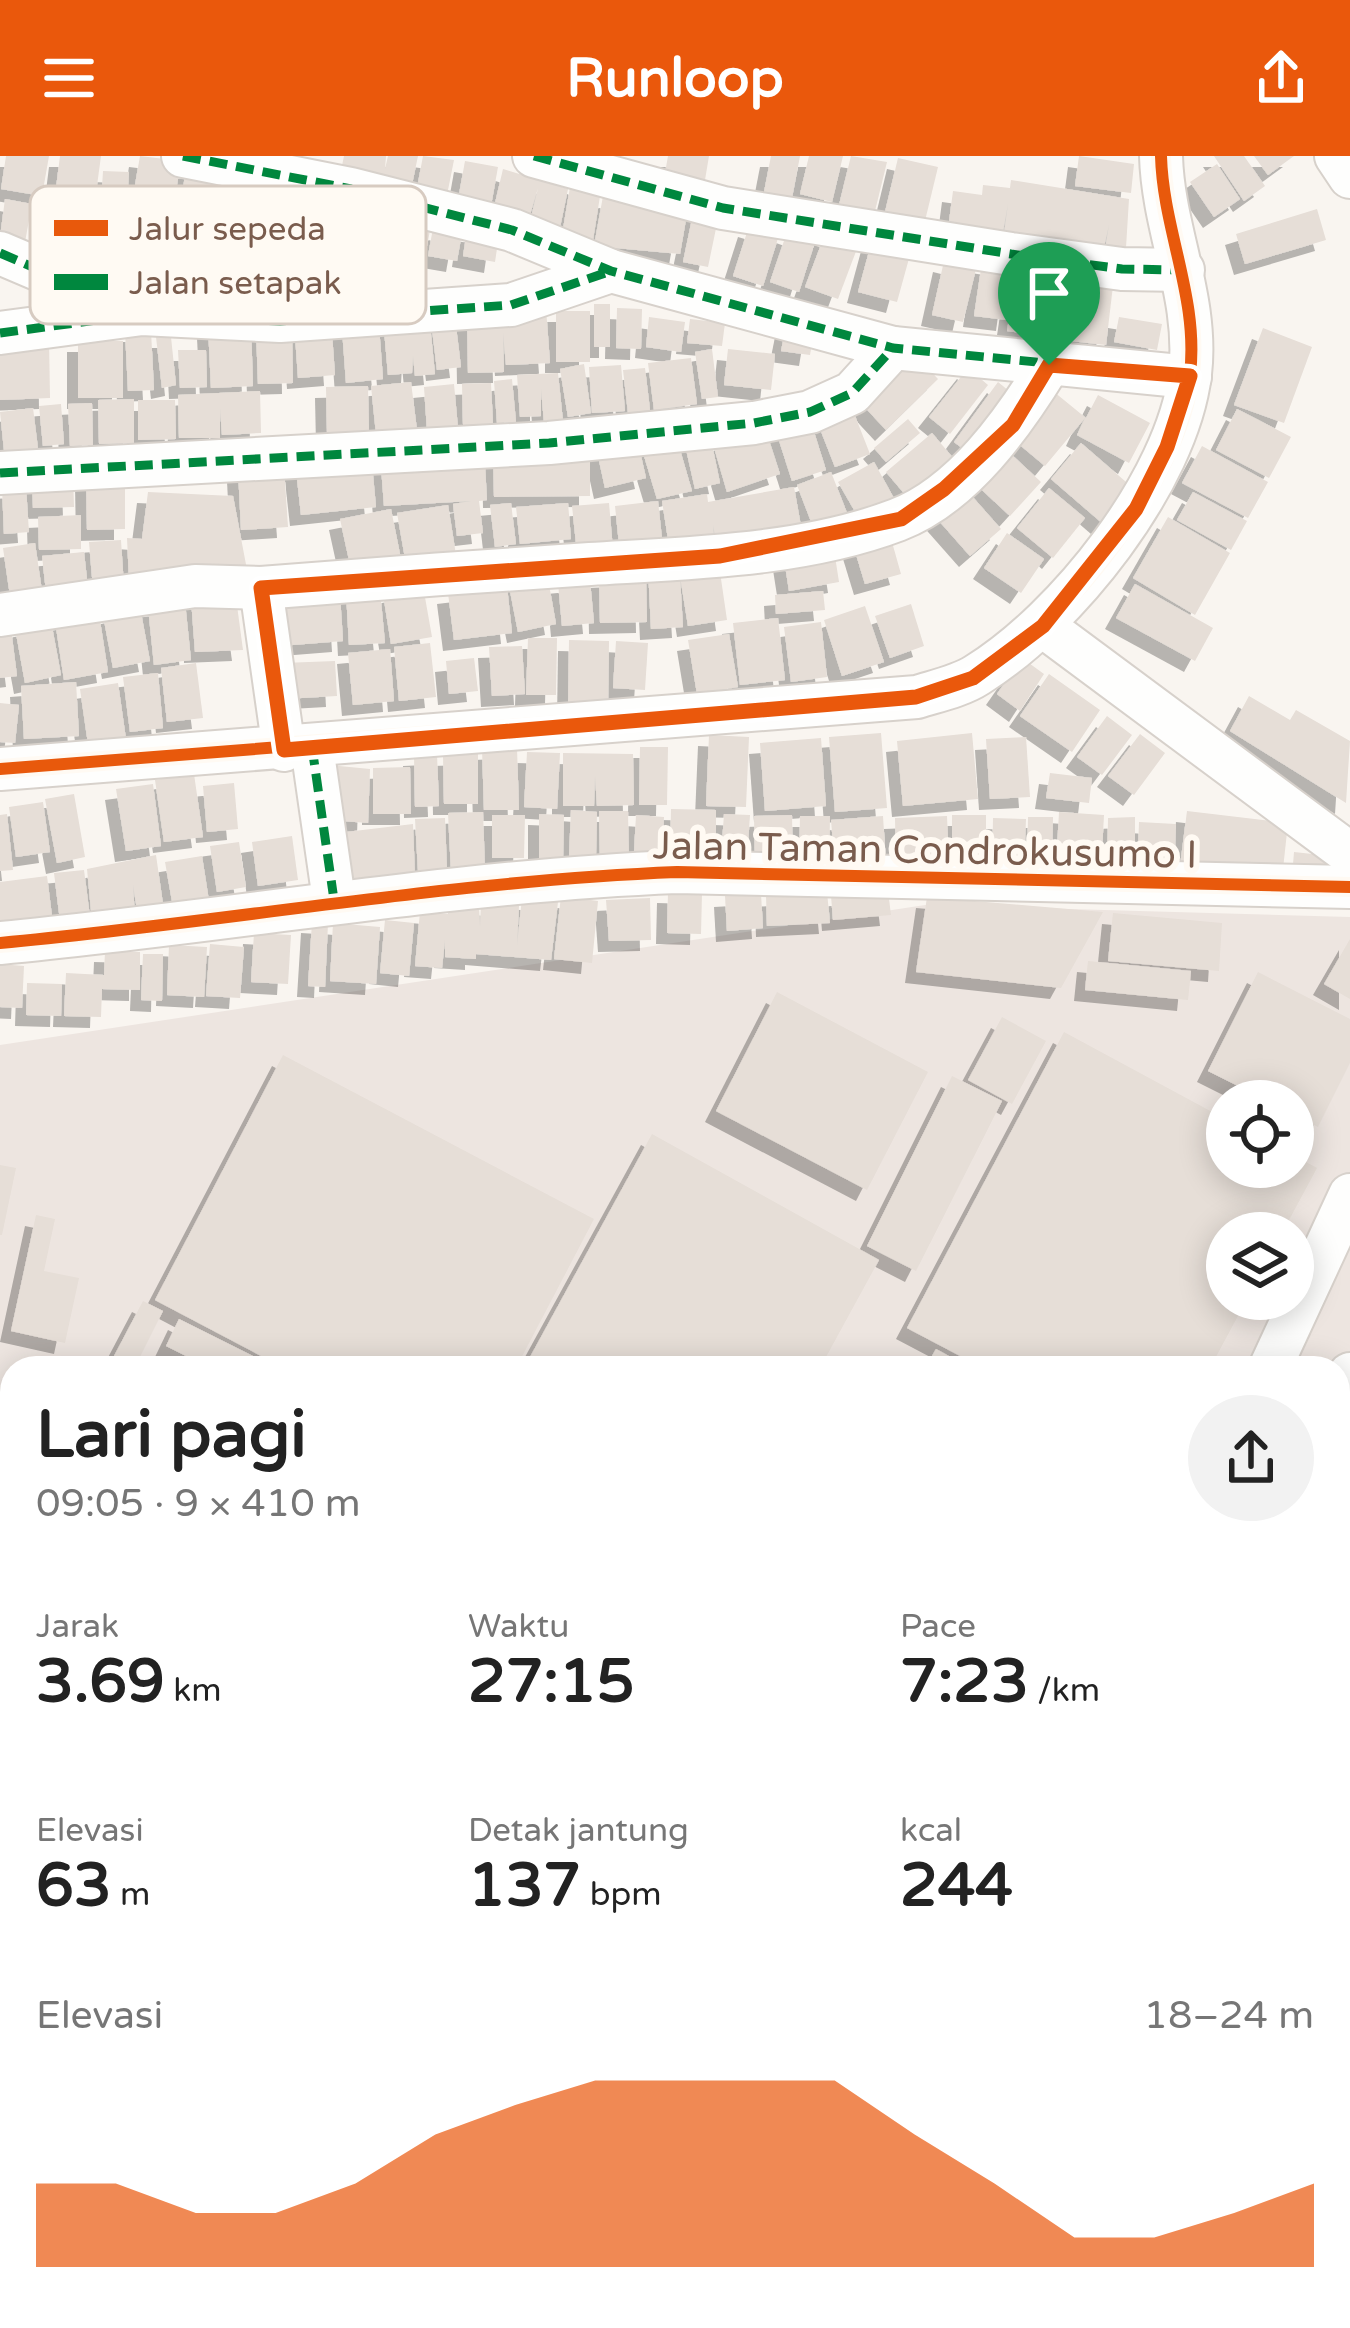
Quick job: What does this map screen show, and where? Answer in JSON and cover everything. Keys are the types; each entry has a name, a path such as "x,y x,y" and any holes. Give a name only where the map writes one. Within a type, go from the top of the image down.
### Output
{"street":[{"path":"183,156 336,186"},
{"path":"534,156 723,208 1055,260 1183,270"},
{"path":"0,769 916,697 973,678 1043,626 1136,509 1167,447 1190,376 1183,270 1161,156"},
{"path":"1336,156 1350,177"},
{"path":"426,208 512,230 611,271 893,348 1190,376"},
{"path":"0,253 30,266"},
{"path":"426,311 512,305 611,271"},
{"path":"0,333 67,324"},
{"path":"0,473 549,443 754,422 810,412 852,393 893,348"},
{"path":"0,615 195,586 261,588 720,556 901,519 944,489 1013,425 1049,365"},
{"path":"261,588 334,900"},
{"path":"1043,626 1350,854"},
{"name":"Jalan Taman Condrokusumo I","path":"0,944 334,900 677,872 1350,887"},
{"path":"1276,1356 1346,1215"}],"shaded area":[{"path":"925,905 1350,917 1350,1356 0,1356 0,1045"}],"building":[{"path":"6,156 49,156 44,186 30,186 30,194 1,189"},
{"path":"60,156 101,156 97,186 56,186"},
{"path":"140,156 181,161 177,186 135,186"},
{"path":"344,156 386,156 385,169 388,156 418,156 412,186 361,186 339,180"},
{"path":"423,156 454,160 447,195 417,186"},
{"path":"668,156 709,156 705,180 665,173"},
{"path":"771,156 800,156 792,198 764,192"},
{"path":"809,156 843,156 832,202 800,194"},
{"path":"851,156 887,162 874,215 839,205"},
{"path":"1079,156 1134,164 1131,193 1075,186"},
{"path":"1214,156 1244,156 1265,186 1244,201"},
{"path":"1254,156 1294,156 1268,175"},
{"path":"898,158 938,167 924,225 884,216"},
{"path":"465,161 498,167 489,217 456,211"},
{"path":"1217,164 1240,199 1214,217 1190,182"},
{"path":"186,167 232,173 230,186 183,186"},
{"path":"503,169 568,189 558,237 528,230 538,188 526,228 491,220"},
{"path":"103,171 129,172 128,186 102,186"},
{"path":"1011,180 1129,199 1125,264 1103,262 1109,225 1101,260 1003,241 1008,204 1002,237 948,229 953,191 982,195 983,185 1010,188"},
{"path":"571,181 601,190 592,246 561,241"},
{"path":"603,196 688,208 680,254 594,246"},
{"path":"5,199 30,204 25,242 0,237"},
{"path":"694,209 719,214 708,267 683,262"},
{"path":"1317,209 1326,240 1245,264 1236,234"},
{"path":"426,219 432,220 426,251"},
{"path":"749,226 779,235 763,286 733,276"},
{"path":"433,228 462,233 457,261 428,256"},
{"path":"467,230 499,235 495,262 463,256"},
{"path":"787,232 815,242 799,292 770,282"},
{"path":"874,233 913,244 897,302 858,292"},
{"path":"825,234 858,246 838,299 805,287"},
{"path":"944,261 976,269 963,322 932,315"},
{"path":"982,262 1014,267 1007,320 974,316"},
{"path":"1017,265 1064,272 1055,338 1007,331"},
{"path":"1070,272 1114,277 1106,345 1061,340"},
{"path":"594,304 610,304 610,347 594,347"},
{"path":"546,308 550,363 506,365 503,333 504,372 468,373 467,315"},
{"path":"617,308 642,309 641,349 616,348"},
{"path":"454,310 461,367 437,370 430,313"},
{"path":"556,311 590,311 590,362 556,362"},
{"path":"426,314 435,374 415,376 413,356 412,373 388,375 383,324 426,324"},
{"path":"649,317 685,322 681,352 646,347"},
{"path":"1119,317 1162,324 1157,350 1114,342"},
{"path":"690,319 725,323 722,346 687,343"},
{"path":"294,324 331,324 335,375 298,378"},
{"path":"251,325 253,386 211,388 208,327"},
{"path":"379,326 383,379 346,383 342,329"},
{"path":"786,326 814,331 810,355 781,351"},
{"path":"1263,328 1312,347 1284,423 1234,405"},
{"path":"292,329 293,383 258,384 256,330"},
{"path":"125,331 151,331 154,390 128,391"},
{"path":"156,337 171,337 176,385 162,388"},
{"path":"49,340 50,398 0,400 0,341"},
{"path":"78,341 123,341 123,398 78,398"},
{"path":"712,349 718,397 702,399 695,352"},
{"path":"728,349 775,354 771,390 724,385"},
{"path":"178,350 206,350 207,387 180,388"},
{"path":"912,351 938,379 886,430 859,401"},
{"path":"691,358 697,404 654,410 648,363"},
{"path":"584,364 591,413 568,417 560,369"},
{"path":"621,365 625,411 592,413 589,367"},
{"path":"645,368 650,410 628,413 623,370"},
{"path":"968,368 988,385 950,434 929,417"},
{"path":"558,373 563,421 544,423 541,389 541,416 520,417 517,375"},
{"path":"512,379 516,422 497,423 494,381"},
{"path":"411,382 417,430 376,434 371,386"},
{"path":"998,382 1014,395 970,454 954,442"},
{"path":"491,383 493,424 463,425 462,384"},
{"path":"454,384 458,428 427,431 424,387"},
{"path":"368,386 369,432 327,433 326,387"},
{"path":"1048,387 1086,418 1098,395 1150,423 1129,463 1077,435 1085,418 1045,466 1008,435"},
{"path":"260,391 261,433 222,435 220,409 220,438 179,438 178,395"},
{"path":"134,399 134,443 99,444 98,400"},
{"path":"138,400 175,400 176,439 138,440"},
{"path":"92,403 93,445 70,446 68,404"},
{"path":"850,403 870,454 835,467 815,416"},
{"path":"61,404 64,444 43,446 39,406"},
{"path":"33,408 39,457 5,460 0,412"},
{"path":"1237,409 1291,437 1269,478 1216,450"},
{"path":"809,416 826,470 792,481 775,428"},
{"path":"908,419 920,433 886,462 874,448"},
{"path":"764,425 780,474 727,492 713,444"},
{"path":"709,430 720,483 695,489 683,436"},
{"path":"932,433 954,459 908,498 886,472"},
{"path":"676,436 692,491 657,499 641,446"},
{"path":"637,438 646,478 605,488 596,447"},
{"path":"999,443 1041,482 1010,516 968,477"},
{"path":"1081,443 1133,488 1102,523 1051,479"},
{"path":"590,445 590,496 494,497 493,447"},
{"path":"1202,446 1268,482 1248,518 1182,483"},
{"path":"484,447 487,500 479,501 483,533 457,536 453,504 471,501 384,506 380,454"},
{"path":"371,453 376,507 301,515 295,461"},
{"path":"874,462 896,502 861,522 838,482"},
{"path":"284,467 288,527 241,530 238,470"},
{"path":"125,472 125,529 87,530 86,473"},
{"path":"831,472 849,518 815,532 797,485"},
{"path":"73,476 74,507 33,508 32,477"},
{"path":"963,486 1001,529 970,556 932,513"},
{"path":"26,487 29,532 4,534 2,488"},
{"path":"794,487 801,526 716,541 713,525 714,539 669,546 662,501 707,494 708,502"},
{"path":"1049,488 1085,518 1053,558 1017,528"},
{"path":"148,492 233,496 248,575 129,580 127,538 142,539"},
{"path":"1193,492 1247,521 1231,550 1177,520"},
{"path":"658,501 663,548 620,554 615,506"},
{"path":"511,503 516,544 495,547 490,505"},
{"path":"568,503 571,539 520,544 516,507"},
{"path":"609,503 613,550 577,553 572,506"},
{"path":"448,505 456,555 406,564 397,513"},
{"path":"391,509 402,564 352,574 340,519"},
{"path":"81,515 81,549 39,550 38,517"},
{"path":"1168,517 1230,553 1195,615 1133,578"},
{"path":"888,528 901,574 865,584 851,538"},
{"path":"1007,533 1044,559 1021,593 984,568"},
{"path":"121,540 124,587 93,589 89,542"},
{"path":"35,543 42,591 10,596 3,548"},
{"path":"834,550 839,582 789,591 784,559"},
{"path":"84,552 88,588 46,592 42,556"},
{"path":"719,565 727,620 688,626 680,576 683,627 651,629 648,569"},
{"path":"547,573 556,624 518,632 508,581"},
{"path":"646,575 647,622 600,623 599,577"},
{"path":"590,580 594,623 562,626 558,583"},
{"path":"1135,584 1213,628 1195,661 1116,618"},
{"path":"423,586 432,637 391,644 383,594"},
{"path":"507,586 512,633 454,640 448,593"},
{"path":"380,590 385,643 349,645 346,593"},
{"path":"823,591 825,610 776,614 775,595"},
{"path":"340,594 343,641 280,646 277,598"},
{"path":"236,598 243,650 195,652 191,599"},
{"path":"185,602 191,660 154,665 148,607"},
{"path":"911,604 924,646 890,658 875,616"},
{"path":"865,606 884,662 842,676 824,620"},
{"path":"140,607 150,661 113,668 103,615"},
{"path":"99,614 108,672 64,680 55,621"},
{"path":"778,618 785,680 740,685 733,623"},
{"path":"10,621 17,676 0,678 0,622"},
{"path":"51,621 61,675 25,683 15,628"},
{"path":"821,622 827,677 791,682 784,627"},
{"path":"729,634 738,687 697,694 688,640"},
{"path":"528,638 557,638 556,695 526,695"},
{"path":"569,640 609,641 608,709 568,709"},
{"path":"616,641 648,643 645,690 613,688"},
{"path":"430,643 436,697 399,701 394,647"},
{"path":"522,646 525,694 492,696 489,647"},
{"path":"390,649 394,701 353,705 348,653"},
{"path":"474,658 478,691 449,694 446,661"},
{"path":"1022,658 1044,674 1020,711 997,694"},
{"path":"335,661 337,696 284,699 283,663"},
{"path":"196,663 203,718 167,722 161,668"},
{"path":"158,673 163,728 130,732 123,677"},
{"path":"1049,674 1100,710 1072,752 1020,716"},
{"path":"76,682 79,736 24,739 21,686"},
{"path":"118,683 126,739 88,744 80,689"},
{"path":"1249,696 1290,720 1296,710 1350,741 1346,803 1230,731"},
{"path":"0,703 19,705 15,743 0,742"},
{"path":"1107,716 1132,735 1102,775 1077,757"},
{"path":"881,733 887,808 835,812 829,737"},
{"path":"972,733 978,799 903,806 897,741"},
{"path":"1140,734 1165,753 1134,795 1108,776"},
{"path":"709,735 749,737 746,807 706,806"},
{"path":"1026,737 1030,797 990,799 986,739"},
{"path":"821,738 826,806 765,811 760,743"},
{"path":"640,747 668,747 667,805 639,805"},
{"path":"517,748 519,810 484,810 482,749"},
{"path":"527,752 560,753 557,809 524,807"},
{"path":"563,753 633,754 634,805 597,806 595,776 594,806 563,806"},
{"path":"437,754 439,806 415,807 414,755"},
{"path":"478,754 478,804 444,804 443,755"},
{"path":"329,765 370,769 368,823 329,820"},
{"path":"410,767 411,814 373,814 373,768"},
{"path":"1050,773 1092,778 1089,803 1046,798"},
{"path":"194,774 203,837 164,842 155,780"},
{"path":"234,783 238,829 207,832 203,786"},
{"path":"153,784 161,846 126,851 116,789"},
{"path":"74,794 85,857 57,863 45,799"},
{"path":"43,802 50,852 16,857 9,807"},
{"path":"671,809 716,810 716,855 670,855"},
{"path":"571,810 597,812 596,857 569,856"},
{"path":"599,811 628,811 629,862 600,863"},
{"path":"1187,811 1288,823 1282,878 1180,866"},
{"path":"483,812 485,870 451,872 448,813"},
{"path":"1059,812 1104,815 1101,870 1056,867"},
{"path":"7,814 13,870 0,871 0,815"},
{"path":"539,814 564,815 563,862 539,862"},
{"path":"724,814 750,815 747,859 721,858"},
{"path":"492,815 525,815 524,858 492,858"},
{"path":"636,815 664,817 662,854 634,852"},
{"path":"792,815 793,865 755,865 754,816"},
{"path":"952,815 986,815 986,865 952,865"},
{"path":"800,816 830,816 829,867 799,867"},
{"path":"883,816 886,864 835,868 831,820"},
{"path":"947,816 949,864 896,866 895,818"},
{"path":"1028,817 1053,817 1052,863 1027,863"},
{"path":"1135,817 1135,871 1107,872 1108,818"},
{"path":"445,818 447,870 418,871 415,819"},
{"path":"993,818 1026,819 1024,867 992,866"},
{"path":"1139,822 1176,824 1174,878 1137,877"},
{"path":"413,824 415,877 334,886 329,834"},
{"path":"292,836 298,880 258,886 252,842"},
{"path":"239,842 246,887 217,892 210,846"},
{"path":"1294,852 1340,857 1338,881 1292,877"},
{"path":"156,855 164,911 138,916 133,885 135,916 92,921 87,869"},
{"path":"202,856 209,901 173,907 165,862"},
{"path":"84,870 90,917 60,921 54,873"},
{"path":"47,876 53,924 0,931 0,882"},
{"path":"888,891 891,915 833,920 831,896"},
{"path":"668,892 702,893 701,934 667,933"},
{"path":"827,892 830,923 767,926 766,896"},
{"path":"761,894 763,928 727,931 725,896"},
{"path":"561,896 598,901 592,963 554,959"},
{"path":"927,897 1103,912 1061,988 916,972"},
{"path":"522,898 558,902 551,960 476,954 476,959 445,957 445,940 442,968 415,966 420,912 448,914 448,906 479,908 480,926 481,904 519,906 517,945"},
{"path":"650,898 651,940 609,941 606,900"},
{"path":"1113,913 1222,923 1219,971 1108,961"},
{"path":"385,920 414,923 409,976 380,973"},
{"path":"312,922 328,923 325,987 308,986"},
{"path":"333,923 380,927 376,984 330,981"},
{"path":"254,933 291,935 288,984 251,982"},
{"path":"1350,939 1350,999 1324,984"},
{"path":"210,944 244,947 240,998 206,996"},
{"path":"169,945 207,947 204,997 167,995"},
{"path":"105,951 140,952 140,990 102,989 101,1017 64,1016 66,973 104,975"},
{"path":"143,954 163,954 162,1001 141,1000"},
{"path":"1088,961 1191,971 1188,1000 1085,990"},
{"path":"0,964 24,966 22,1008 0,1007"},
{"path":"1258,972 1350,1019 1350,1063 1318,1127 1314,1125 1314,1080 1226,1080 1208,1071"},
{"path":"27,983 62,984 61,1016 26,1015"},
{"path":"777,992 928,1072 867,1190 716,1111"},
{"path":"1002,1017 1046,1041 1012,1104 968,1080"},
{"path":"1064,1032 1206,1109 1206,1188 1306,1188 1293,1212 1206,1212 1206,1320 1236,1320 1216,1356 960,1356 907,1328"},
{"path":"283,1055 594,1219 522,1356 261,1356 155,1300"},
{"path":"952,1076 1002,1101 916,1271 867,1246"},
{"path":"652,1134 879,1260 827,1356 531,1356"},
{"path":"0,1165 16,1168 2,1235 0,1235"},
{"path":"36,1215 55,1219 44,1271 79,1278 65,1343 11,1331"},
{"path":"143,1301 163,1311 140,1356 114,1356"},
{"path":"179,1319 253,1356 186,1356 166,1346"}],"marked path":[{"path":"183,156 336,186"},
{"path":"534,156 723,208 1122,269 1183,270"},
{"path":"426,208 512,230 611,271 893,348 1190,377"},
{"path":"0,253 30,266"},
{"path":"426,311 511,305 611,271"},
{"path":"0,333 67,324"},
{"path":"0,473 549,443 754,423 810,412 852,393 893,348"},
{"path":"261,588 720,556 901,519 944,489 1013,425 1049,365"},
{"path":"312,747 334,900"}],"cycle path":[{"path":"0,769 917,697 970,679 1046,620 1112,544 1164,458 1181,415 1190,374 1190,319 1161,156"},
{"path":"0,943 507,884 677,872 1350,887"}],"route":[{"path":"1049,365 1190,376 1167,447 1136,509 1043,626 973,678 916,697 284,750 261,588 720,556 901,519 944,489 1013,425 1049,365"}]}
